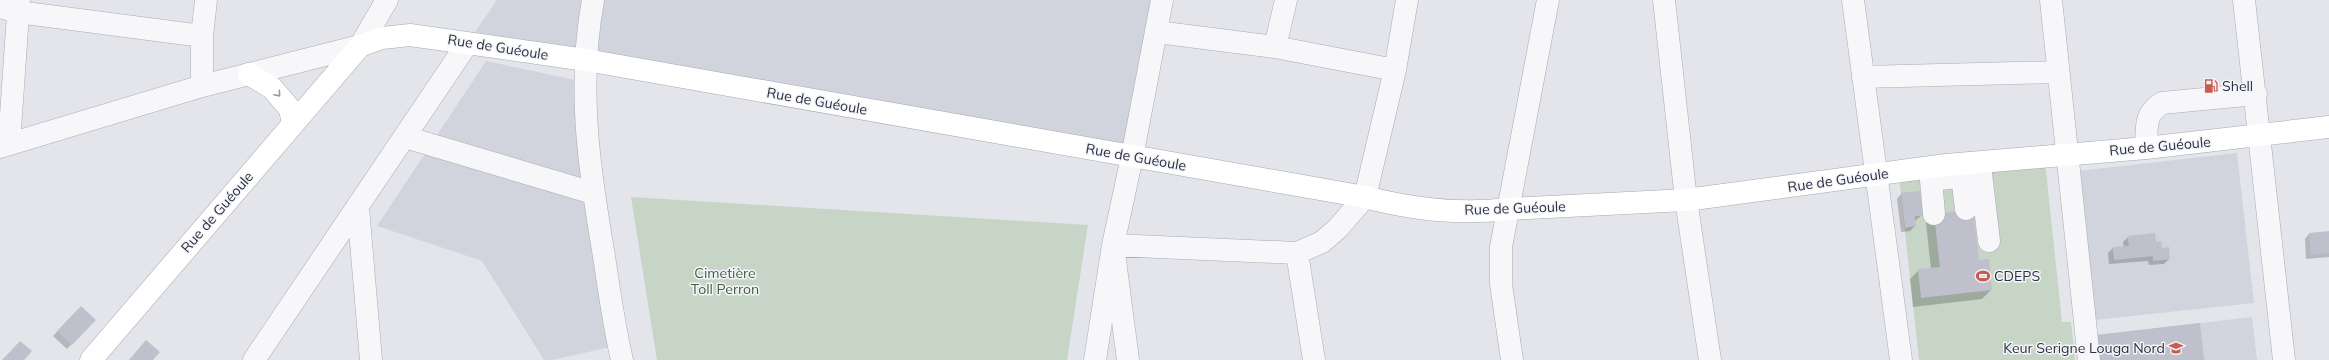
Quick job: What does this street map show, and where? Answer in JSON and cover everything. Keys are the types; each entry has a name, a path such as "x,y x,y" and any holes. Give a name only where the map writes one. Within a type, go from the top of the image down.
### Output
{"main road":[{"name":"Rue de Guéoule","path":"91,360 360,46 382,38 410,35 455,40 468,44 586,60 1365,197 1404,207 1483,212 1508,209 1686,200 1876,175 1952,173 2067,155 2261,136 2329,127"},
{"path":"250,74 272,88 290,109 292,124"}],"street":[{"path":"202,86 202,36 206,0"},
{"path":"202,36 12,6 5,145 202,86 360,46 387,0"},
{"path":"593,0 586,60 584,99 586,143 593,193 622,360"},
{"path":"1095,360 1113,245 1132,157 1162,0"},
{"path":"1275,47 1286,0"},
{"path":"1113,245 1297,253 1322,242 1338,228 1365,197 1394,70 1407,0"},
{"path":"1512,360 1501,284 1501,247 1548,0"},
{"path":"1664,0 1686,200 1710,360"},
{"path":"1853,0 1900,360"},
{"path":"2051,0 2089,360"},
{"path":"2244,0 2261,136 2284,360"},
{"path":"1156,32 1275,47 1394,70"},
{"path":"254,360 468,44"},
{"path":"1863,77 2058,72"},
{"path":"2146,148 2148,116 2152,108 2162,103 2256,94"},
{"path":"405,136 593,193"},
{"path":"1952,173 1966,209"},
{"path":"1934,214 1931,180 1952,173 1980,174 1989,241"},
{"path":"358,207 371,360"},
{"path":"1113,245 1128,360"},
{"path":"1297,253 1314,360"}],"shaded area":[{"path":"497,0 1163,0 1137,154 475,32"},
{"path":"486,61 580,81 610,347 553,360 544,360 482,261 377,226"},
{"path":"2237,153 2254,303 2095,320 2078,171"},
{"name":"Keur Serigne Louga Nord","path":"2252,317 2257,360 2099,360 2096,335"}],"green space":[{"name":"CDEPS","path":"2045,161 2062,322 2071,322 2075,360 1919,360 1899,177"},
{"name":"Cimetière Toll Perron","path":"631,197 1088,225 1067,360 657,360"}],"building":[{"path":"1920,191 1923,216 1915,216 1916,226 1905,228 1901,193"},
{"path":"1973,209 1979,260 1989,259 1992,290 1921,298 1918,269 1940,267 1934,214"},
{"path":"2329,231 2329,253 2311,255 2309,233"},
{"path":"2155,233 2156,242 2161,241 2162,248 2169,247 2170,259 2153,261 2153,256 2114,260 2113,247 2129,246 2127,236"},
{"path":"81,306 96,320 72,345 57,331"},
{"name":"Keur Serigne Louga Nord","path":"2200,323 2204,360 2099,360 2096,335"},
{"path":"146,340 160,352 153,360 129,360"},
{"path":"20,341 32,351 24,360 2,360"}],"place":[{"name":"Shell","path":"2211,86"},
{"name":"CDEPS","path":"1983,276"},
{"name":"Keur Serigne Louga Nord","path":"2176,348"}]}
